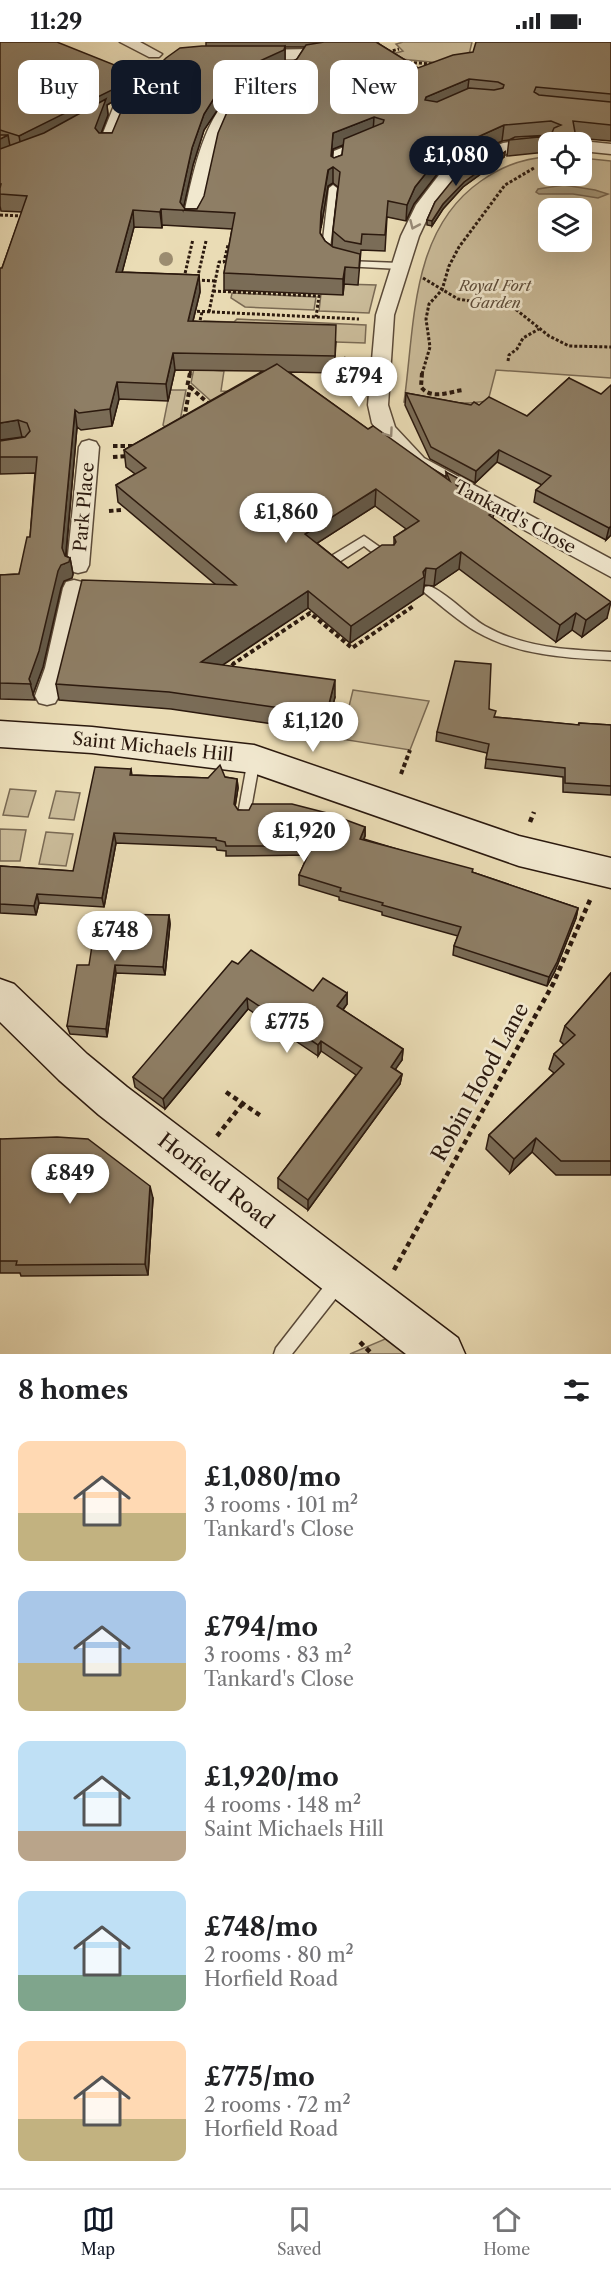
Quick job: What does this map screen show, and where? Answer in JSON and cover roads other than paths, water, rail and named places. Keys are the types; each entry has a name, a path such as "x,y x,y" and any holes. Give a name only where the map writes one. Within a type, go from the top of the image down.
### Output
{"street":[{"path":"128,42 159,60"},
{"path":"238,55 294,63 370,42"},
{"path":"107,143 118,114"},
{"path":"192,219 216,124 224,114"},
{"name":"Tankard's Close","path":"538,144 520,144 452,172 419,214 385,315 378,393 380,414 388,432 407,455 428,471 611,569"},
{"path":"592,147 611,149"},
{"name":"Park Place","path":"78,565 89,447"},
{"path":"52,679 74,588"},
{"name":"Saint Michaels Hill","path":"0,734 92,740 254,759 401,812 519,851 607,872"},
{"name":"Horfield Road","path":"0,996 89,1081 341,1278 365,1320 442,1354"}],"lane":[{"path":"336,170 337,153 367,141"},
{"path":"333,188 326,248 330,257 347,264 400,266"},
{"path":"332,561 364,540 387,558"},
{"path":"431,591 481,629 513,643 550,652 611,656"},
{"path":"244,814 254,759"},
{"path":"282,1354 341,1278"}],"park label":[{"name":"Royal Fort Garden","path":"495,294"}]}
